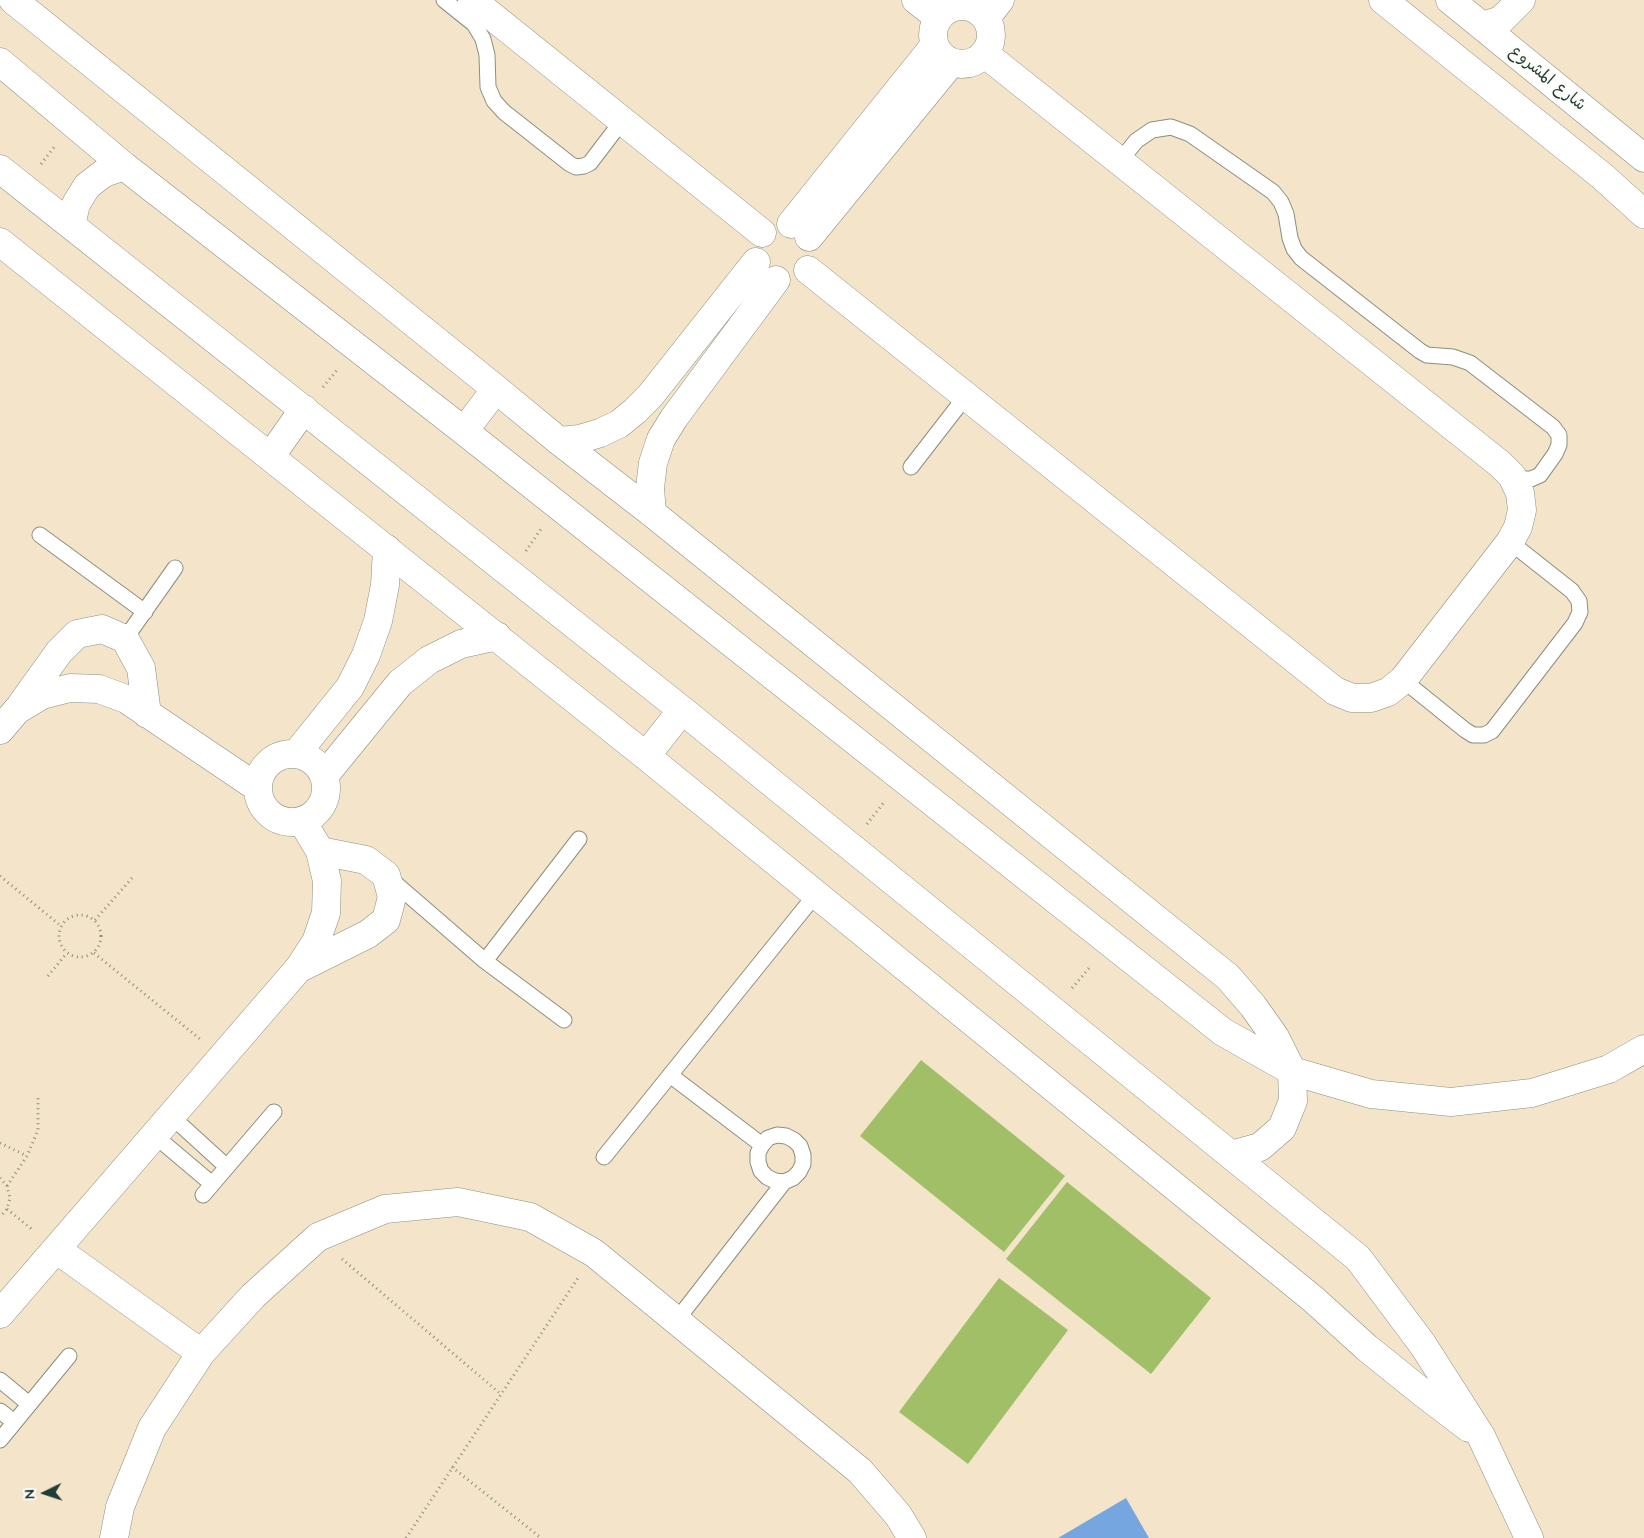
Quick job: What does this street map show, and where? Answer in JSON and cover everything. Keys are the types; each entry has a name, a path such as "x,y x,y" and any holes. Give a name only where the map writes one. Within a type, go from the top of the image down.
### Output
{"street":[{"path":"13,0 496,389 559,442 652,513 1228,977 1253,1006 1274,1037 1292,1071 1293,1101 1282,1128 1260,1147 1231,1155"},
{"path":"472,0 762,233"},
{"path":"916,0 938,17"},
{"path":"1383,0 1602,176 1644,214"},
{"name":"شارع المشروع","path":"1450,0 1644,158"},
{"path":"1482,26 1501,20 1521,0"},
{"path":"981,6 991,30 990,43 985,54 975,62 963,65 943,55 932,31 938,17 951,8 981,6"},
{"path":"808,270 1335,691 1352,698 1370,698 1388,692 1403,680 1510,542 1518,527 1522,510 1520,492 1512,476 1492,458 985,54"},
{"path":"800,230 943,55"},
{"path":"1,72 464,431 1223,1032 1292,1071 1371,1094 1451,1102 1532,1093 1609,1069 1644,1049"},
{"path":"71,225 76,204 87,186 104,173 124,166"},
{"path":"0,168 682,710 1358,1258 1424,1345 1481,1436 1530,1538"},
{"path":"780,224 800,230 813,248 813,259 808,270 799,278 788,281 776,280 764,274 756,262 755,252 757,242 762,233 770,227 780,224"},
{"path":"0,242 646,756 1313,1300 1423,1394 1481,1436"},
{"path":"559,442 580,439 600,433 619,424 635,411 656,388 756,262"},
{"path":"652,513 650,488 653,463 661,439 674,418 776,280"},
{"path":"464,431 496,389"},
{"path":"270,457 304,409"},
{"path":"296,754 350,687 366,655 378,621 383,594 387,549"},
{"path":"9,720 59,652 77,634 102,629 125,639 141,668 147,714"},
{"path":"324,776 400,683 429,660 461,644 497,636"},
{"path":"9,720 42,695 70,688 99,690 126,699 258,788"},
{"path":"646,756 682,710"},
{"path":"285,754 296,754 308,758 318,766 324,776 326,790 322,804 314,815 302,821 286,822 271,815 261,804 258,788 265,766 285,754"},
{"path":"0,1314 299,968 316,942 326,913 327,881 320,851 302,821"},
{"path":"299,968 368,934 386,920 392,897 386,875 366,860 320,851"},
{"path":"114,1538 120,1507 152,1428 201,1353 253,1296 318,1238 385,1210 458,1202 530,1217 594,1253 860,1471 898,1515 912,1538"},
{"path":"56,1249 201,1353"}],"lane":[{"path":"444,0 474,24 483,39 488,55 488,87 494,101 504,112 570,164 576,167 590,163 622,120"},
{"path":"1120,161 1136,142 1152,130 1171,127 1190,134 1273,192 1281,202 1286,214 1290,238 1294,249 1301,258 1420,351 1427,355 1453,357 1470,363 1552,427 1559,435 1560,445 1556,454 1540,475 1531,479 1521,479 1512,476"},
{"path":"911,468 966,396"},
{"path":"40,535 145,612"},
{"path":"1403,680 1465,730 1473,735 1484,736 1492,731 1576,623 1580,612 1578,601 1572,591 1510,542"},
{"path":"125,639 176,568"},
{"path":"484,961 579,839"},
{"path":"386,875 484,961 564,1020"},
{"path":"604,1157 816,894"},
{"path":"670,1075 762,1145"},
{"path":"162,1125 208,1189 274,1112"},
{"path":"162,1125 227,1167"},
{"path":"676,1321 784,1182 793,1178 799,1172 803,1164 800,1146 786,1136 768,1138 758,1153 761,1171 775,1181 784,1182"},
{"path":"0,1440 69,1356"},
{"path":"0,1380 29,1404"},
{"path":"0,1411 14,1422"}],"path":[{"path":"330,393 322,387 356,347"},
{"path":"510,574 558,505"},
{"path":"519,545 526,551"},
{"path":"850,846 886,799 894,805"},
{"path":"868,823 875,829"},
{"path":"0,876 61,926"},
{"path":"95,920 133,877"},
{"path":"77,914 87,915 95,920 100,928 102,937 100,946 94,953 86,957 76,957 67,953 60,946 58,936 61,926 67,918 77,914"},
{"path":"1052,1011 1111,943"},
{"path":"48,976 67,953"},
{"path":"94,953 222,1057"},
{"path":"1072,987 1080,993"},
{"path":"7,1186 28,1156 38,1130 38,1098"},
{"path":"0,1143 28,1156"},
{"path":"0,1178 7,1186 10,1198 7,1210 0,1216"},
{"path":"7,1210 56,1249"},
{"path":"318,1238 502,1395"},
{"path":"406,1538 594,1253"},
{"path":"452,1467 540,1538"}],"green space":[{"path":"921,1060 1065,1176 1004,1252 860,1136"},
{"path":"1067,1182 1211,1298 1151,1374 1006,1259"},
{"path":"999,1278 1068,1330 968,1464 899,1412"}],"water":[{"path":"1126,1498 1149,1538 1058,1538"}]}
